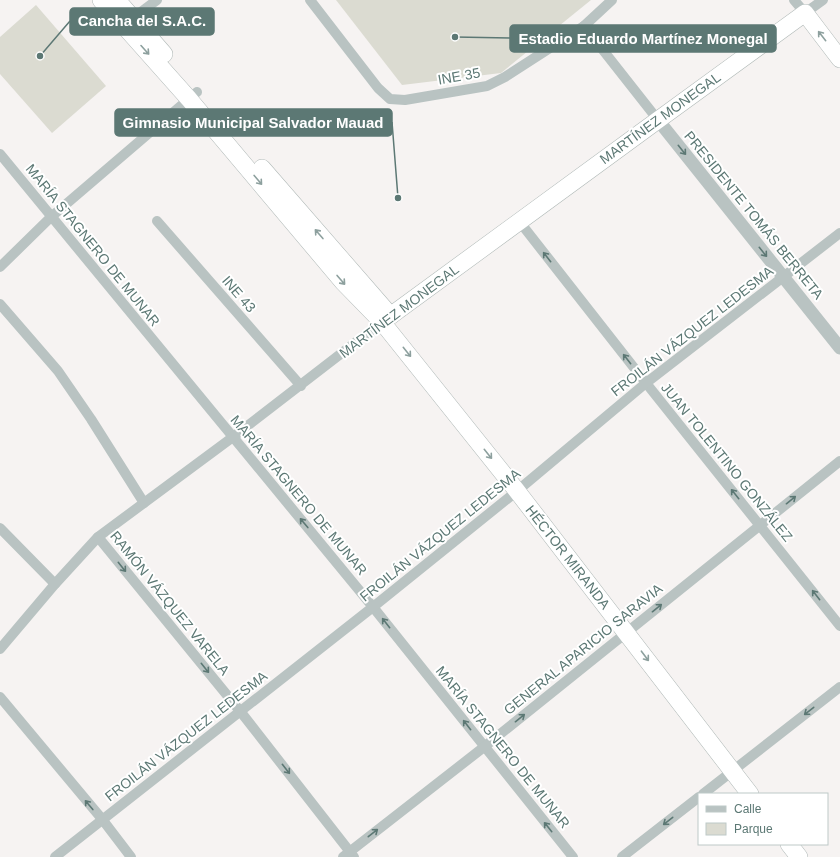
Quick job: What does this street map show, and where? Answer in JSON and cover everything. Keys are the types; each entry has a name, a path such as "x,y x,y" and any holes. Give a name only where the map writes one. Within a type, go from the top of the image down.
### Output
{"highway":[{"path":"101,0 128,22"},
{"path":"117,0 128,22"},
{"path":"804,14 840,59"},
{"name":"MARTÍNEZ MONEGAL","path":"387,319 804,14"},
{"name":"HÉCTOR MIRANDA","path":"128,22 193,95 343,282 387,319 749,793"},
{"path":"790,845 799,857"}],"street":[{"path":"128,22 157,0"},
{"name":"INE 35","path":"310,0 378,88 390,99 405,100 487,86 505,77 584,26 612,0"},
{"path":"794,0 804,14"},
{"name":"MARTÍNEZ MONEGAL","path":"804,14 823,0"},
{"name":"PRESIDENTE TOMÁS BERRETA","path":"584,26 840,348"},
{"path":"0,267 51,217 193,95"},
{"name":"MARÍA STAGNERO DE MUNAR","path":"0,154 373,607 573,857"},
{"name":"JUAN TOLENTINO GONZÁLEZ","path":"519,221 840,626"},
{"name":"INE 43","path":"157,222 300,386"},
{"name":"FROILÁN VÁZQUEZ LEDESMA","path":"55,857 373,607 517,491 646,383 784,278 840,233"},
{"path":"0,304 58,371 144,503"},
{"name":"MARTÍNEZ MONEGAL","path":"0,649 55,584 98,537 233,437 387,319"},
{"name":"GENERAL APARICIO SARAVIA","path":"349,855 840,462"},
{"path":"0,528 55,584"},
{"name":"RAMÓN VÁZQUEZ VARELA","path":"98,537 240,711 349,855"},
{"path":"704,793 840,687"},
{"path":"0,697 131,857"},
{"path":"622,857 698,798"}],"green space":[{"path":"336,0 591,0 501,73 402,85"},
{"path":"36,5 106,86 52,133 0,74 0,37"}],"place":[{"name":"Estadio Eduardo Martínez Monegal","path":"455,37"},
{"name":"Cancha del S.A.C.","path":"40,56"},
{"name":"Gimnasio Municipal Salvador Mauad","path":"398,198"}]}
